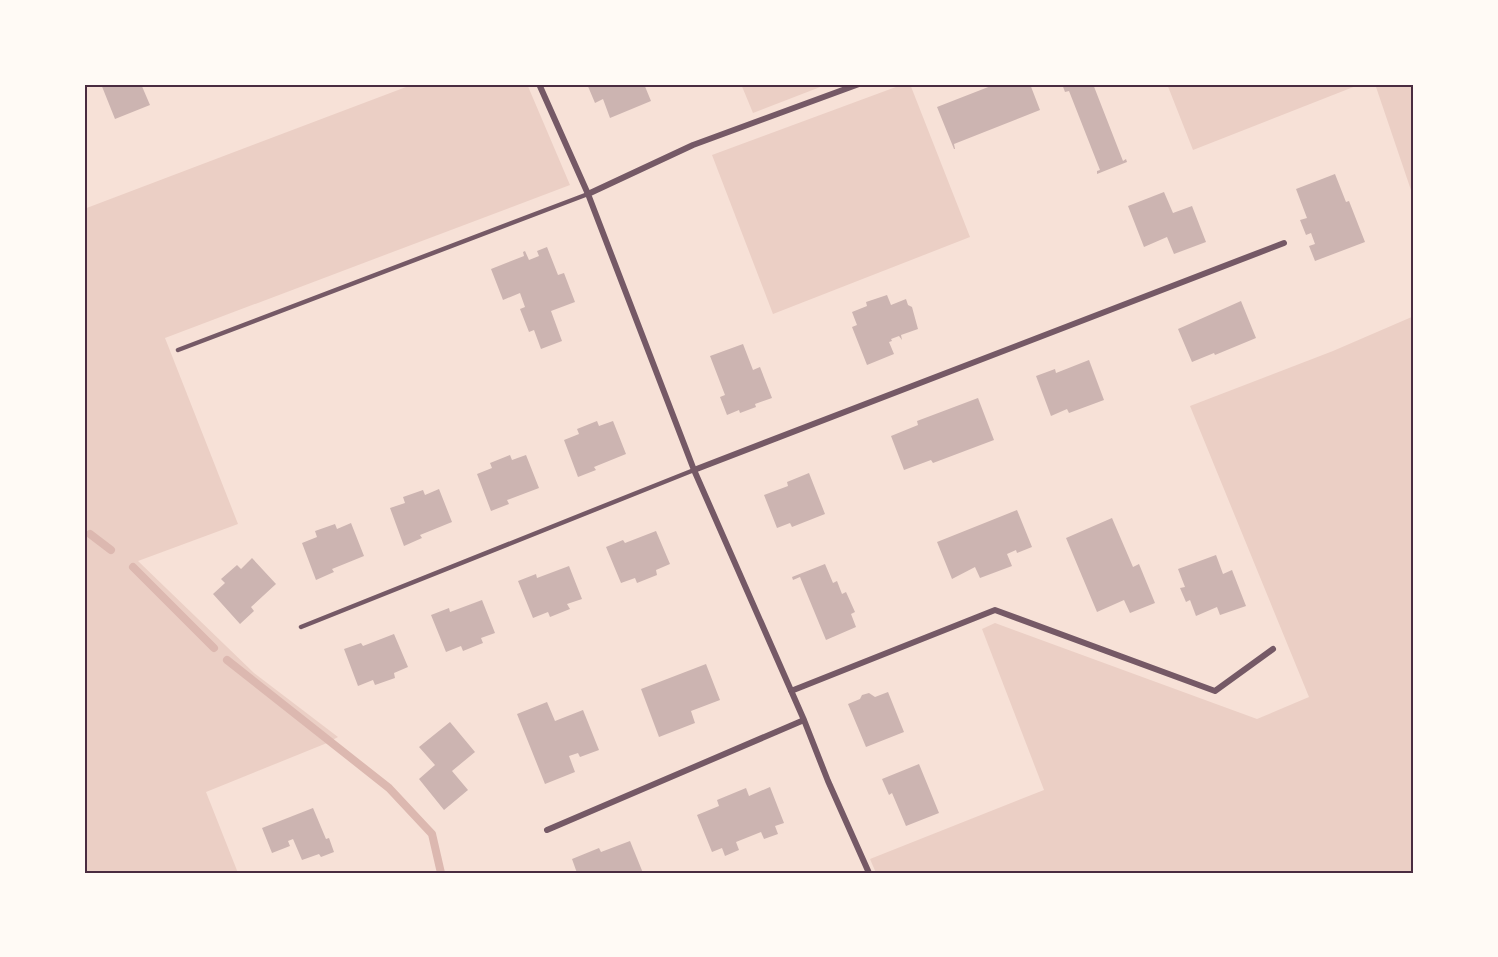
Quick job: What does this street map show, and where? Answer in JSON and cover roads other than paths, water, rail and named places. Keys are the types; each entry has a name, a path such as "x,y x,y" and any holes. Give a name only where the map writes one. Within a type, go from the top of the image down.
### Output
{"street":[{"path":"539,84 588,194 694,470 869,873"},
{"path":"588,194 693,145 859,84"},
{"path":"694,470 1284,243"},
{"path":"791,691 995,610 1215,691 1273,649"},
{"path":"547,830 804,720"}],"lane":[{"path":"178,350 588,194"},
{"path":"302,627 694,470"}],"waterway":[{"path":"90,534 111,550"},
{"path":"133,567 214,648"},
{"path":"227,660 389,788 432,834 441,873"}]}
